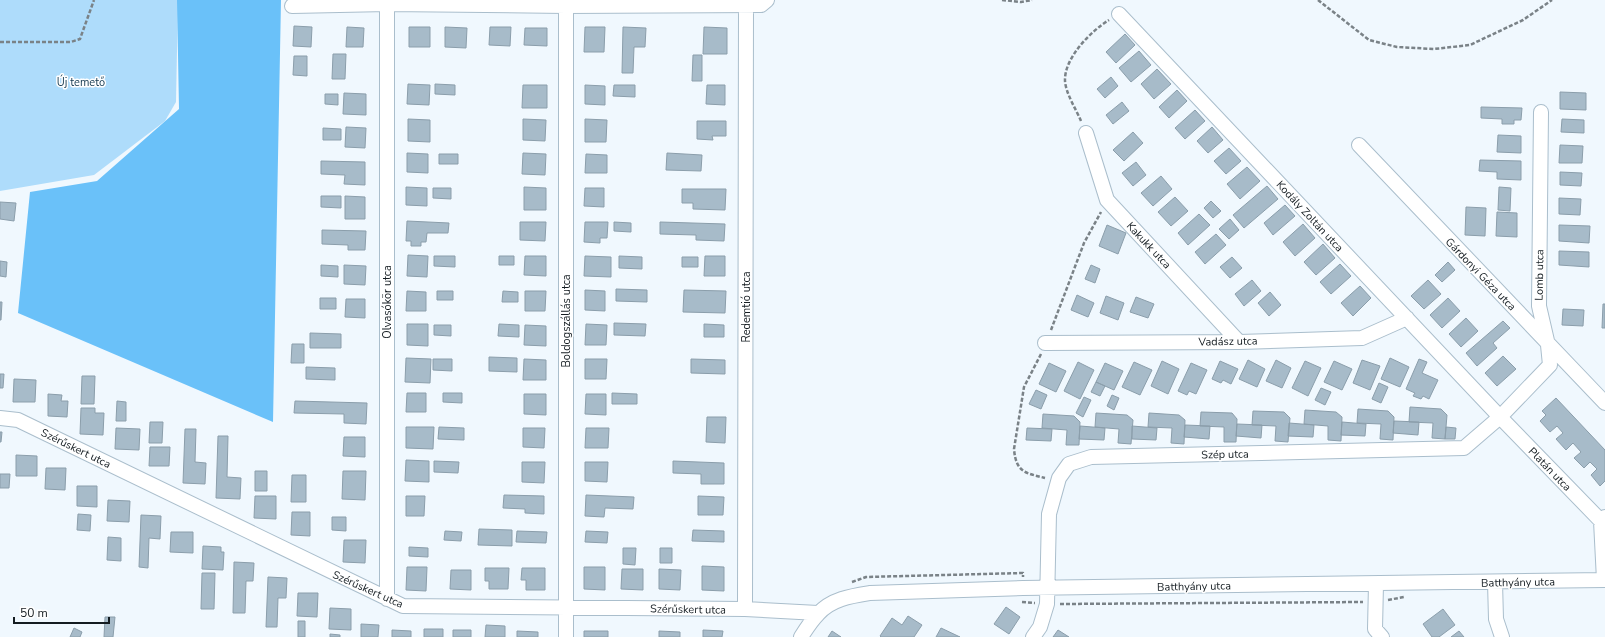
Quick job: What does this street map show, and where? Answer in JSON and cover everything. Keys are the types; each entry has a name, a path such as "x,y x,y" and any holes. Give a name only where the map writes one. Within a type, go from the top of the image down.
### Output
{"street":[{"path":"292,6 387,4 566,6 762,5 767,0"},
{"name":"Olvasókör utca","path":"387,4 387,600"},
{"name":"Redemtió utca","path":"745,610 746,5"},
{"name":"Boldogszállás utca","path":"566,6 566,637"},
{"name":"Kodály Zoltán utca","path":"1120,14 1500,417"},
{"name":"Lomb utca","path":"1500,417 1550,365 1548,345 1539,306 1542,112"},
{"name":"Kakukk utca","path":"1086,133 1107,200 1240,342"},
{"name":"Gárdonyi Géza utca","path":"1359,145 1548,345 1605,403"},
{"name":"Vadász utca","path":"1046,343 1240,342 1362,338 1407,318"},
{"name":"Platán utca","path":"1500,417 1603,519"},
{"name":"Szép utca","path":"1033,637 1040,627 1047,604 1046,588 1049,514 1059,478 1069,464 1091,457 1464,448 1500,417"},
{"name":"Szérűskert utca","path":"0,418 18,420 387,600 403,606 745,610 818,613"},
{"path":"1603,519 1605,580"},
{"name":"Batthyány utca","path":"801,637 818,613 831,604 848,596 870,593 1046,588 1605,580"},
{"path":"1495,582 1496,619 1502,637"},
{"path":"1374,634 1376,584"}],"path":[{"path":"0,42 71,42 80,40 94,0"},
{"path":"1002,0 1032,0"},
{"path":"1318,0 1369,40 1397,47 1434,49 1470,45 1523,20 1552,0"},
{"path":"1086,133 1069,95 1065,82 1066,69 1075,53 1089,35 1104,23 1120,14"}],"green space":[{"name":"Új temető","path":"0,0 178,0 176,102 165,121 94,175 0,191"}],"shaded area":[{"path":"177,0 281,0 273,422 18,313 30,192 97,181 179,109"}],"building":[{"path":"294,26 312,27 311,47 293,46"},
{"path":"347,27 364,28 363,47 346,47"},
{"path":"409,27 430,27 430,47 409,47"},
{"path":"445,27 467,28 466,48 445,47"},
{"path":"490,27 511,27 510,46 489,45"},
{"path":"585,27 605,27 604,52 584,52"},
{"path":"623,27 646,28 645,47 634,47 633,73 622,73"},
{"path":"704,27 727,28 727,54 703,54"},
{"path":"525,28 547,28 547,46 524,45"},
{"path":"1125,34 1135,45 1116,63 1106,52"},
{"path":"1139,51 1151,65 1131,82 1119,68"},
{"path":"333,54 346,54 345,79 332,79"},
{"path":"693,55 702,55 702,81 692,81"},
{"path":"294,56 307,56 307,76 293,75"},
{"path":"1157,69 1171,84 1154,99 1141,84"},
{"path":"1111,77 1118,86 1105,98 1097,89"},
{"path":"408,84 430,85 429,105 407,104"},
{"path":"435,84 455,85 455,95 435,94"},
{"path":"523,85 547,85 547,108 522,108"},
{"path":"585,85 605,86 605,105 585,104"},
{"path":"614,85 635,85 635,97 613,96"},
{"path":"707,85 725,85 725,105 706,104"},
{"path":"1177,90 1187,101 1169,118 1159,107"},
{"path":"1560,92 1586,93 1586,110 1560,109"},
{"path":"344,93 366,94 366,115 343,114"},
{"path":"325,94 338,94 338,105 325,104"},
{"path":"1122,102 1129,111 1113,124 1106,115"},
{"path":"1481,107 1522,108 1521,120 1514,120 1514,124 1502,124 1502,119 1481,118"},
{"path":"1195,110 1205,121 1185,139 1175,128"},
{"path":"408,119 430,120 430,142 408,141"},
{"path":"523,119 546,120 545,141 523,140"},
{"path":"585,119 607,120 606,142 585,142"},
{"path":"1562,119 1584,120 1584,133 1561,132"},
{"path":"697,121 726,121 726,136 712,136 713,140 697,139"},
{"path":"346,127 366,128 365,148 345,147"},
{"path":"1212,127 1223,140 1208,153 1197,141"},
{"path":"323,128 341,129 341,140 323,140"},
{"path":"1133,132 1143,143 1124,161 1113,150"},
{"path":"1498,135 1521,136 1521,153 1497,152"},
{"path":"1560,145 1583,146 1582,163 1559,163"},
{"path":"1229,148 1241,161 1226,174 1214,161"},
{"path":"407,153 428,154 428,173 407,172"},
{"path":"523,153 546,154 545,175 522,174"},
{"path":"667,153 702,155 701,171 666,170"},
{"path":"439,154 458,154 458,164 439,164"},
{"path":"586,154 607,155 607,173 585,173"},
{"path":"1480,160 1521,161 1521,180 1497,179 1497,172 1479,171"},
{"path":"321,161 365,162 365,185 344,184 345,175 321,174"},
{"path":"1136,162 1146,175 1133,186 1122,173"},
{"path":"1247,167 1260,181 1240,199 1227,184"},
{"path":"1560,172 1582,173 1581,186 1560,185"},
{"path":"1161,176 1172,189 1153,206 1141,193"},
{"path":"1267,186 1278,199 1244,228 1233,215"},
{"path":"406,187 427,188 427,206 406,205"},
{"path":"524,187 546,188 546,210 524,210"},
{"path":"1499,187 1511,188 1510,211 1498,210"},
{"path":"433,188 451,188 451,199 433,198"},
{"path":"585,188 604,188 604,207 584,206"},
{"path":"682,189 726,189 725,210 693,209 693,203 682,203"},
{"path":"321,196 341,196 341,208 321,207"},
{"path":"345,196 365,197 365,219 345,219"},
{"path":"1175,197 1188,211 1171,226 1158,212"},
{"path":"1559,198 1581,199 1580,215 1559,214"},
{"path":"1211,201 1221,211 1213,218 1204,208"},
{"path":"0,202 16,203 14,221 0,219"},
{"path":"1285,205 1295,216 1273,235 1264,223"},
{"path":"1466,207 1486,208 1485,236 1465,235"},
{"path":"1497,212 1517,213 1517,237 1496,236"},
{"path":"1199,214 1210,225 1188,245 1178,233"},
{"path":"1230,219 1239,230 1229,239 1219,229"},
{"path":"407,221 449,223 448,233 427,233 426,242 421,242 421,246 411,246 411,241 406,241"},
{"path":"520,222 546,222 545,241 520,240"},
{"path":"585,222 608,222 607,238 600,238 600,243 584,242"},
{"path":"614,222 631,223 631,232 614,231"},
{"path":"660,222 725,224 724,241 696,240 696,235 660,234"},
{"path":"1303,224 1315,238 1295,256 1283,242"},
{"path":"1107,225 1126,233 1118,254 1099,246"},
{"path":"1559,225 1590,226 1589,243 1559,241"},
{"path":"322,230 366,231 365,250 348,250 348,245 322,244"},
{"path":"1216,234 1226,245 1205,264 1195,252"},
{"path":"1323,244 1335,258 1316,275 1304,262"},
{"path":"1559,251 1589,252 1589,267 1559,265"},
{"path":"408,255 428,256 427,277 407,276"},
{"path":"434,256 455,256 455,267 434,266"},
{"path":"499,256 514,256 514,265 499,265"},
{"path":"525,256 546,256 546,276 524,275"},
{"path":"585,256 611,257 611,277 584,276"},
{"path":"619,256 642,257 642,269 619,268"},
{"path":"705,256 725,256 725,276 704,276"},
{"path":"682,257 698,257 698,267 682,267"},
{"path":"1232,257 1242,268 1230,278 1220,267"},
{"path":"0,261 7,262 6,277 0,276"},
{"path":"1448,262 1455,270 1442,282 1435,275"},
{"path":"1340,264 1351,276 1331,294 1320,282"},
{"path":"321,265 338,266 338,277 321,276"},
{"path":"344,265 366,266 365,285 344,284"},
{"path":"1091,265 1100,269 1095,283 1085,279"},
{"path":"1252,280 1261,291 1244,306 1235,294"},
{"path":"1428,280 1441,294 1424,309 1411,296"},
{"path":"1360,286 1371,298 1353,316 1341,303"},
{"path":"616,289 647,290 647,302 616,301"},
{"path":"585,290 605,291 605,311 585,310"},
{"path":"684,290 726,291 725,313 683,312"},
{"path":"407,291 426,292 426,311 406,311"},
{"path":"437,291 453,291 453,300 437,300"},
{"path":"503,291 518,292 518,302 502,302"},
{"path":"525,291 546,291 545,311 525,311"},
{"path":"1270,292 1281,305 1269,316 1258,303"},
{"path":"1077,295 1094,303 1088,317 1071,310"},
{"path":"1106,296 1124,303 1118,320 1100,313"},
{"path":"1136,297 1154,304 1148,318 1130,312"},
{"path":"320,298 336,298 336,309 320,309"},
{"path":"1448,298 1460,311 1442,328 1430,315"},
{"path":"346,299 365,299 365,318 345,317"},
{"path":"0,302 2,302 1,320 0,320"},
{"path":"1603,304 1605,304 1605,328 1602,328"},
{"path":"1563,309 1584,310 1583,326 1562,325"},
{"path":"1466,318 1478,331 1461,347 1449,334"},
{"path":"1503,321 1510,328 1493,343 1497,348 1477,366 1466,353"},
{"path":"614,323 646,324 645,336 614,335"},
{"path":"407,324 428,324 428,346 407,345"},
{"path":"499,324 519,325 519,337 498,336"},
{"path":"586,324 607,325 606,345 585,345"},
{"path":"704,324 724,325 724,337 704,337"},
{"path":"434,325 451,325 451,336 434,335"},
{"path":"525,325 546,326 546,346 524,345"},
{"path":"310,333 341,334 341,348 310,348"},
{"path":"292,344 304,344 304,363 291,363"},
{"path":"1503,356 1516,369 1497,386 1485,373"},
{"path":"489,357 517,358 517,372 489,371"},
{"path":"406,358 431,359 430,383 405,382"},
{"path":"1390,358 1409,367 1400,387 1381,379"},
{"path":"433,359 452,359 452,371 433,370"},
{"path":"524,359 546,360 546,380 523,380"},
{"path":"585,359 607,359 606,379 585,379"},
{"path":"691,359 725,360 725,374 691,373"},
{"path":"1419,359 1427,362 1422,373 1438,380 1429,399 1423,396 1421,399 1413,396 1415,393 1406,389"},
{"path":"1248,360 1265,369 1257,387 1239,379"},
{"path":"1276,360 1291,368 1282,388 1266,381"},
{"path":"1362,360 1380,366 1370,390 1353,383"},
{"path":"1162,361 1179,369 1168,394 1151,386"},
{"path":"1220,361 1238,369 1231,384 1223,380 1221,383 1212,379"},
{"path":"1305,361 1321,368 1308,396 1292,388"},
{"path":"1334,361 1352,369 1342,390 1324,382"},
{"path":"1078,362 1094,370 1080,399 1064,391"},
{"path":"1134,362 1152,370 1140,395 1122,387"},
{"path":"1049,363 1066,371 1056,392 1039,384"},
{"path":"1105,363 1123,371 1114,390 1096,382"},
{"path":"1191,363 1207,370 1196,394 1189,391 1187,395 1178,391"},
{"path":"306,367 335,368 335,380 306,379"},
{"path":"0,374 4,374 3,388 0,388"},
{"path":"82,376 95,376 94,404 81,404"},
{"path":"14,379 36,380 35,402 13,402"},
{"path":"1096,382 1105,386 1100,396 1091,392"},
{"path":"1379,383 1388,387 1381,403 1372,399"},
{"path":"1321,388 1331,392 1325,405 1315,400"},
{"path":"1036,390 1047,395 1041,409 1029,404"},
{"path":"407,393 426,393 426,412 406,412"},
{"path":"443,393 462,393 462,403 443,402"},
{"path":"612,393 637,394 637,404 612,404"},
{"path":"48,394 62,395 61,401 68,401 67,417 48,416"},
{"path":"524,394 546,394 546,415 524,414"},
{"path":"586,394 606,394 606,415 585,414"},
{"path":"1112,395 1119,398 1114,410 1107,406"},
{"path":"1084,397 1091,400 1083,417 1076,413"},
{"path":"1556,398 1605,450 1605,481 1600,486 1591,475 1597,469 1590,462 1584,468 1574,458 1581,452 1573,443 1566,450 1556,439 1563,433 1557,426 1550,432 1540,421 1546,415 1542,411"},
{"path":"117,401 126,402 126,421 116,421"},
{"path":"295,401 367,403 366,424 344,423 344,414 294,413"},
{"path":"1410,407 1441,409 1447,415 1445,439 1432,438 1433,423 1409,422"},
{"path":"81,408 95,408 95,413 104,413 103,435 80,434"},
{"path":"1358,409 1388,411 1394,417 1393,440 1380,439 1381,424 1357,423"},
{"path":"1305,410 1336,412 1342,417 1341,441 1328,440 1328,426 1304,424"},
{"path":"1253,411 1284,412 1290,418 1288,442 1275,441 1276,426 1252,425"},
{"path":"1201,412 1232,413 1237,419 1236,442 1224,442 1224,427 1200,426"},
{"path":"1096,413 1127,415 1133,420 1131,444 1118,443 1119,429 1095,427"},
{"path":"1149,413 1179,415 1185,420 1184,444 1171,443 1172,428 1148,427"},
{"path":"1043,414 1074,416 1080,422 1079,445 1066,445 1067,430 1042,428"},
{"path":"707,417 726,417 725,443 706,442"},
{"path":"1394,421 1419,422 1418,435 1393,433"},
{"path":"150,422 163,422 162,443 149,443"},
{"path":"1342,422 1366,424 1365,436 1341,435"},
{"path":"1289,423 1314,425 1313,437 1288,436"},
{"path":"1237,424 1262,425 1261,438 1236,436"},
{"path":"1185,425 1210,426 1209,439 1184,437"},
{"path":"1080,426 1105,428 1104,440 1079,439"},
{"path":"1132,426 1157,428 1156,440 1132,439"},
{"path":"406,427 434,427 433,449 406,448"},
{"path":"439,427 464,428 464,440 438,439"},
{"path":"1446,427 1456,428 1455,439 1445,439"},
{"path":"116,428 140,429 139,450 115,449"},
{"path":"523,428 545,428 544,448 523,447"},
{"path":"586,428 609,428 608,448 585,448"},
{"path":"1027,428 1052,429 1051,441 1026,440"},
{"path":"185,429 196,429 195,462 206,463 205,484 183,483"},
{"path":"0,432 2,432 1,442 0,442"},
{"path":"218,436 228,436 227,477 241,478 240,499 216,498"},
{"path":"344,437 365,437 365,457 343,456"},
{"path":"150,447 170,447 169,466 149,466"},
{"path":"16,455 37,456 37,476 16,476"},
{"path":"406,460 429,461 429,482 405,481"},
{"path":"434,461 459,462 458,473 434,472"},
{"path":"673,461 724,463 724,484 701,484 701,474 673,473"},
{"path":"522,462 545,462 544,483 522,482"},
{"path":"585,462 608,462 607,482 585,481"},
{"path":"46,468 66,468 65,490 45,489"},
{"path":"255,471 267,471 267,491 255,491"},
{"path":"343,471 366,471 365,500 342,499"},
{"path":"0,474 10,474 9,488 0,488"},
{"path":"292,475 306,475 306,502 291,502"},
{"path":"77,486 97,486 97,507 77,506"},
{"path":"504,495 544,496 544,514 525,513 525,509 503,508"},
{"path":"586,495 634,497 633,509 605,508 604,517 585,516"},
{"path":"255,496 276,496 276,519 254,518"},
{"path":"406,496 425,496 424,516 406,516"},
{"path":"698,496 724,497 723,515 698,515"},
{"path":"108,500 130,501 129,522 107,521"},
{"path":"292,512 310,512 310,536 291,535"},
{"path":"78,514 91,515 90,531 77,530"},
{"path":"141,515 161,516 160,539 149,538 148,568 139,567"},
{"path":"332,517 346,517 346,531 332,530"},
{"path":"479,529 512,530 512,546 478,545"},
{"path":"693,530 724,531 724,542 692,541"},
{"path":"445,531 462,532 461,541 444,540"},
{"path":"517,531 547,532 546,543 516,542"},
{"path":"586,531 608,532 607,543 585,542"},
{"path":"171,532 193,532 193,553 170,552"},
{"path":"108,537 121,538 121,561 107,560"},
{"path":"344,540 366,540 365,563 343,562"},
{"path":"203,546 221,547 221,552 224,552 223,570 202,569"},
{"path":"409,547 428,548 428,557 409,556"},
{"path":"623,548 636,548 635,565 623,564"},
{"path":"660,548 672,548 672,563 660,563"},
{"path":"234,562 254,563 253,581 246,581 245,613 233,613"},
{"path":"702,566 724,567 724,591 702,590"},
{"path":"407,567 427,567 426,591 406,590"},
{"path":"584,567 605,567 605,590 584,589"},
{"path":"485,568 509,568 508,589 489,589 489,581 485,581"},
{"path":"522,568 545,568 545,590 526,590 526,580 521,580"},
{"path":"622,569 643,569 643,590 621,589"},
{"path":"659,569 681,570 680,590 659,589"},
{"path":"451,570 471,570 471,590 450,589"},
{"path":"202,573 215,573 214,609 201,609"},
{"path":"268,577 287,578 286,598 278,598 277,627 266,627"},
{"path":"298,593 318,593 317,617 297,616"},
{"path":"1006,607 1020,617 1009,634 994,624"},
{"path":"330,608 351,609 351,630 329,629"},
{"path":"1443,609 1455,625 1439,637 1432,637 1423,624"},
{"path":"908,616 922,625 914,637 880,636 892,618 902,625"},
{"path":"105,617 115,617 113,637 104,637"},
{"path":"298,621 305,621 305,637 298,637"},
{"path":"361,624 379,625 378,637 361,637"},
{"path":"486,625 505,626 505,637 485,637"},
{"path":"74,628 82,632 80,637 70,637"},
{"path":"941,628 960,637 936,637"},
{"path":"424,629 443,629 443,637 424,637"},
{"path":"392,630 411,631 411,637 392,637"},
{"path":"453,630 471,630 471,637 453,637"},
{"path":"703,630 723,631 722,637 703,637"},
{"path":"1058,630 1069,637 1053,637"},
{"path":"517,631 538,632 538,637 517,637"},
{"path":"584,631 608,631 608,637 584,637"},
{"path":"659,631 680,632 680,637 659,637"},
{"path":"832,631 841,637 828,637"},
{"path":"1459,631 1464,637 1451,637"},
{"path":"330,634 340,635 340,637 330,637"}]}
